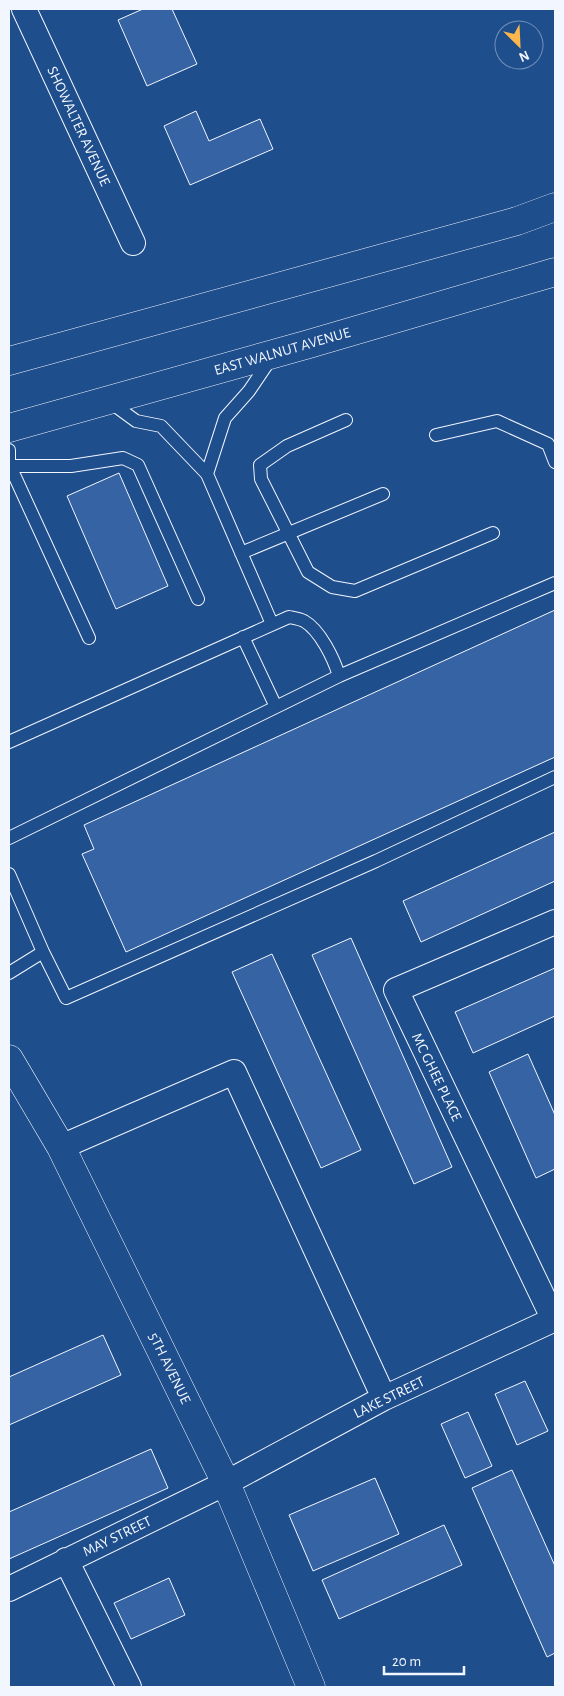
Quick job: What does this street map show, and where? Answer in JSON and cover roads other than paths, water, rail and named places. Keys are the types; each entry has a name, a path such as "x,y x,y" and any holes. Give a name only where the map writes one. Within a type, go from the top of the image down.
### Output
{"main road":[{"path":"9,362 516,221 555,207"},
{"name":"EAST WALNUT AVENUE","path":"9,428 274,354 555,272"},
{"name":"5TH AVENUE","path":"9,1059 61,1147 226,1483 311,1687"}],"street":[{"name":"SHOWALTER AVENUE","path":"24,9 133,243"},
{"name":"MC GHEE PLACE","path":"554,1320 396,990 555,922"},
{"path":"61,1147 234,1072 384,1398"},
{"name":"LAKE STREET","path":"226,1483 384,1398 554,1320"},
{"name":"MAY STREET","path":"9,1589 226,1483"},
{"path":"66,1560 129,1687"}],"lane":[{"path":"207,474 225,418 249,391 274,354"},
{"path":"108,400 136,421 161,426 207,474 272,624"},
{"path":"346,420 287,446 260,465 261,479 308,572 332,587 355,591 493,533"},
{"path":"436,435 497,421 551,443 555,462"},
{"path":"9,450 10,467 89,638"},
{"path":"10,467 71,466 123,458 138,465 198,599"},
{"path":"241,554 383,494"},
{"path":"9,838 339,676 555,583"},
{"path":"9,742 289,617 305,621 335,660 339,676"},
{"path":"243,637 276,706"},
{"path":"9,874 43,952 66,998 376,861 555,777"},
{"path":"9,973 43,952"}]}
